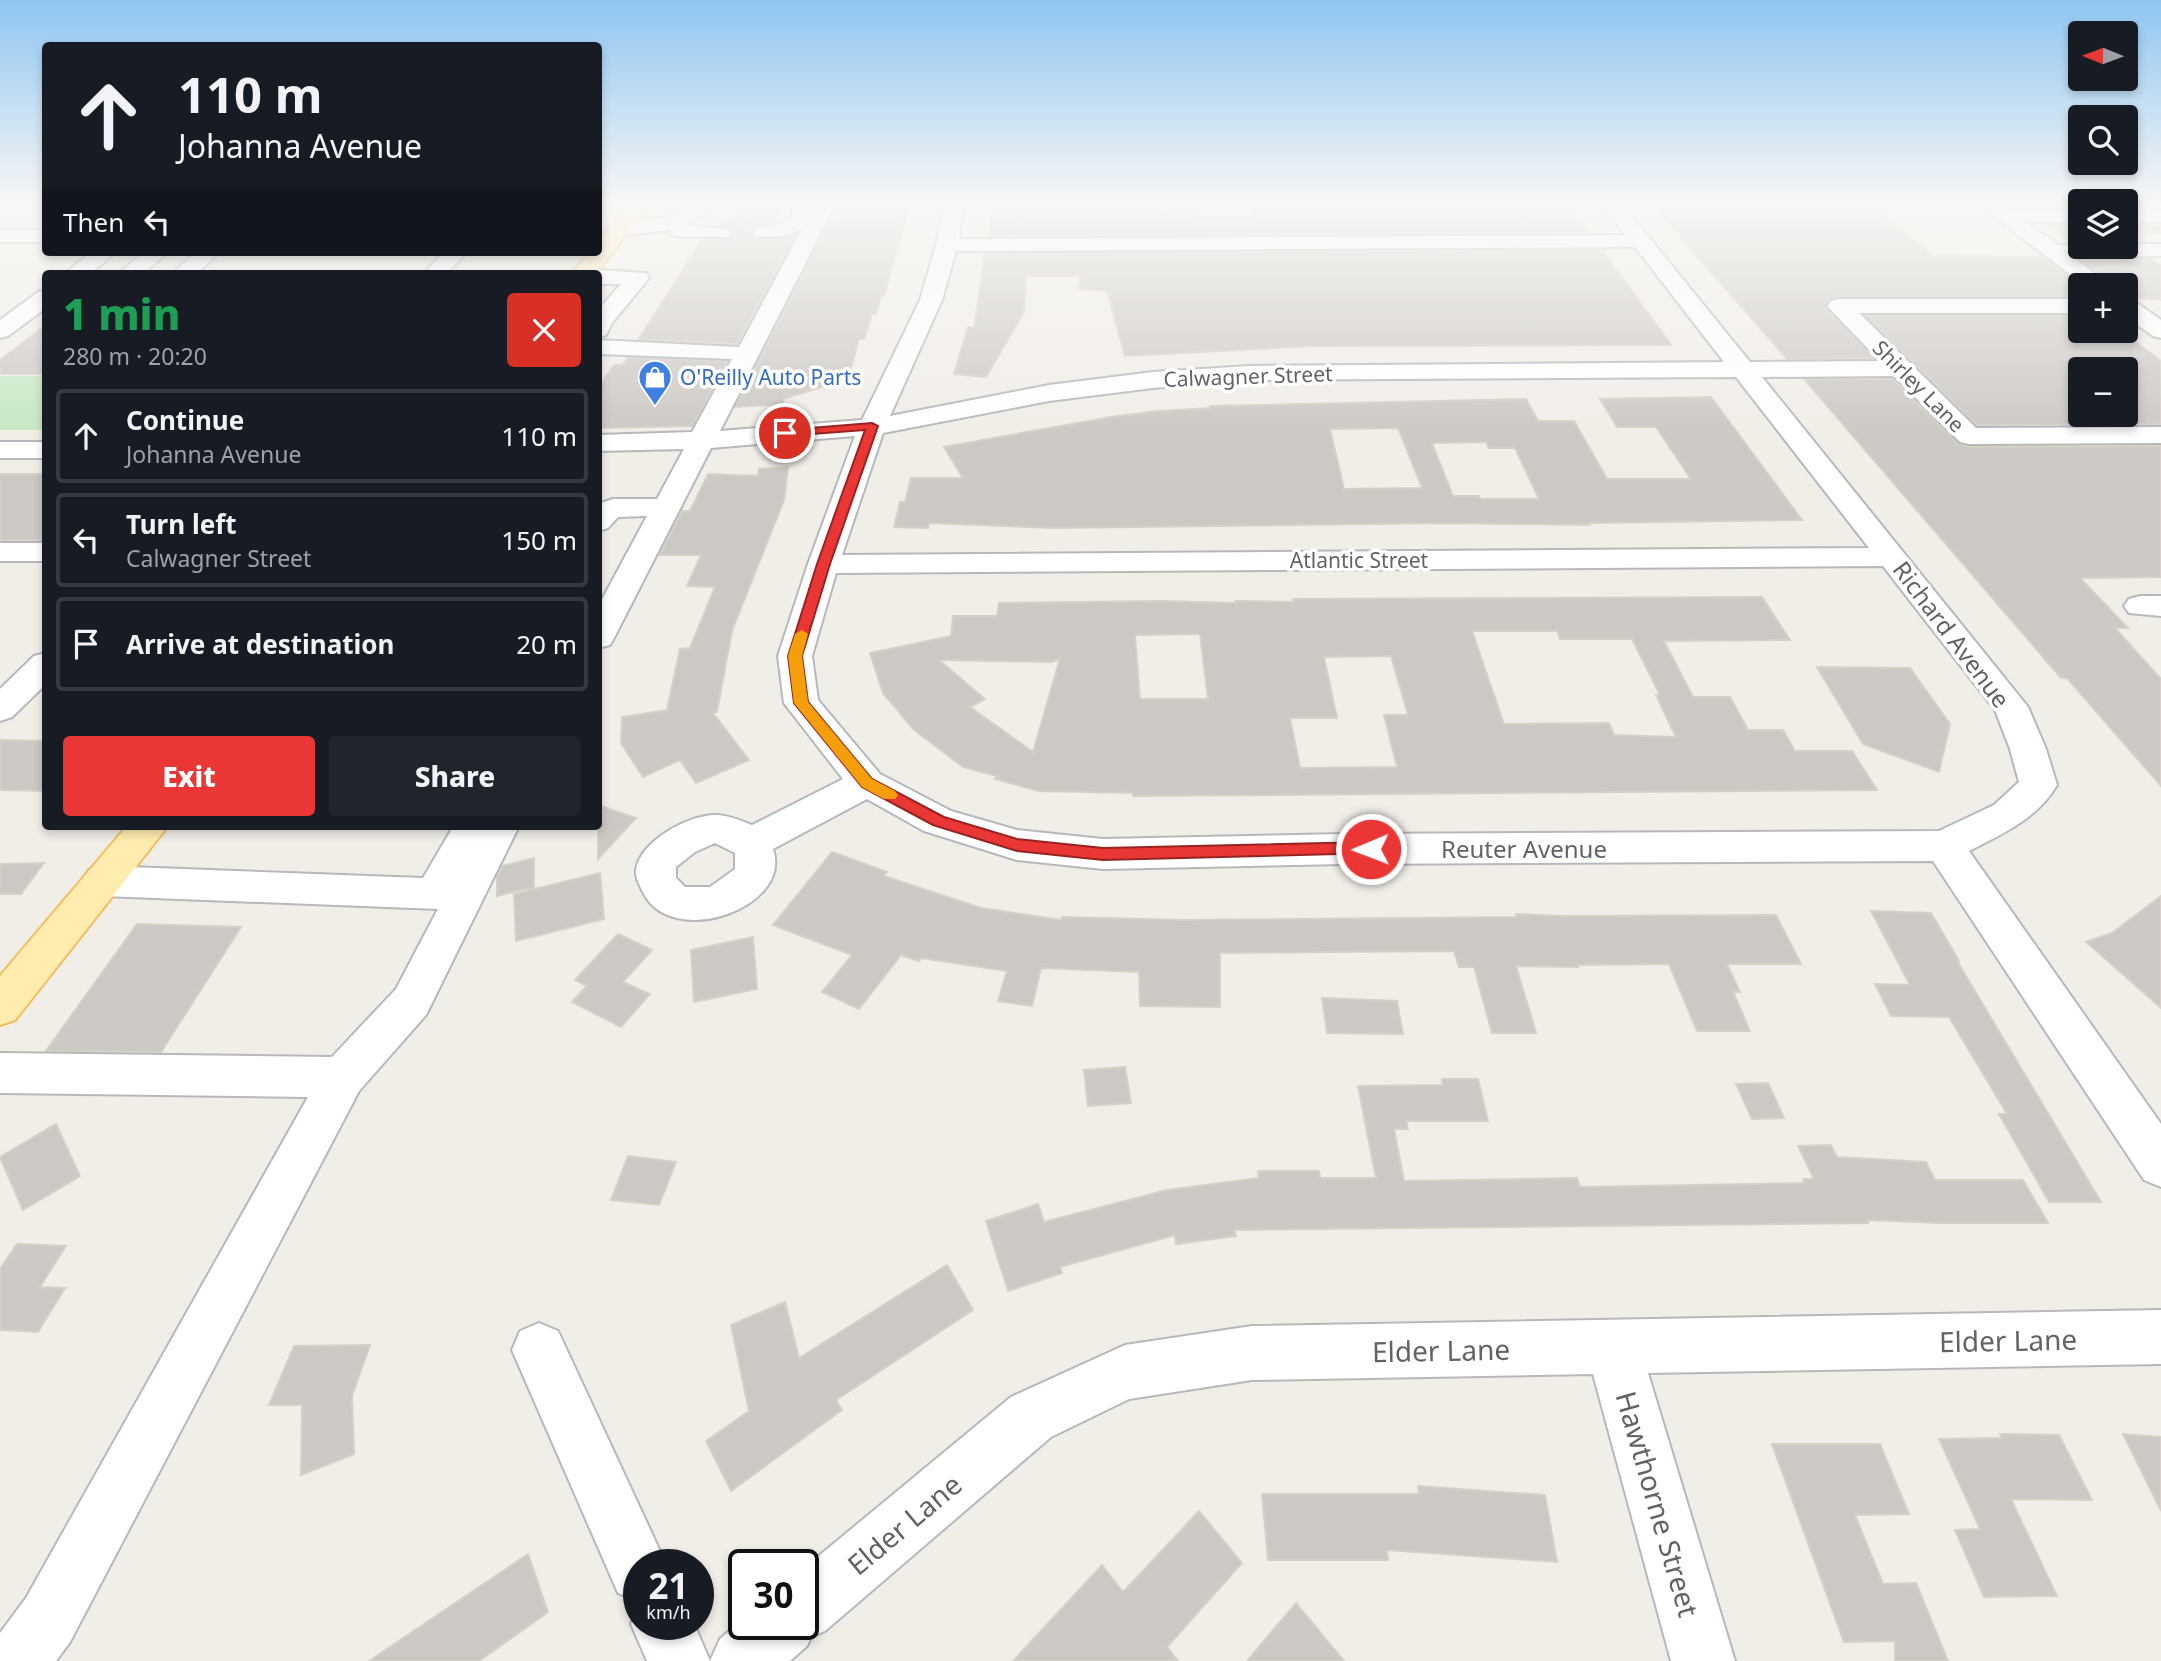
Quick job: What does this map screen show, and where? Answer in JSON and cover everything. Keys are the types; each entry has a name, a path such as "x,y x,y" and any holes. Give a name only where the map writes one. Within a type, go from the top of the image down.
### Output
{"main road":[{"path":"0,1007 146,830"}],"street":[{"path":"602,321 636,281"},
{"path":"602,631 704,440 723,397 785,281"},
{"path":"751,843 867,783 801,703 795,656 823,564 872,426 931,300 937,281"},
{"name":"Richard Avenue","path":"1672,281 2011,707 2028,749 2038,785 2007,815 1944,846"},
{"path":"11,296 42,296"},
{"path":"0,331 42,299"},
{"name":"Shirley Lane","path":"2068,306 1839,306 1969,436 2161,435"},
{"path":"2138,312 2161,331"},
{"path":"602,347 730,352"},
{"name":"Calwagner Street","path":"602,443 704,440 872,426 1049,393 1153,380 1236,374 1901,368"},
{"path":"0,450 42,450"},
{"path":"602,515 613,508 668,507"},
{"path":"0,552 42,552"},
{"name":"Atlantic Street","path":"823,564 1894,557"},
{"path":"0,709 30,677"},
{"name":"Reuter Avenue","path":"867,783 939,821 1017,845 1103,854 1344,849 1944,846"},
{"path":"103,881 434,894 472,830"},
{"path":"18,1661 48,1620 343,1077 411,1002 498,830"},
{"path":"1944,846 2161,1164"},
{"path":"0,1073 343,1077"},
{"name":"Elder Lane","path":"819,1596 1031,1417 1125,1372 1252,1353 2161,1337"},
{"name":"Hawthorne Street","path":"1613,1347 1703,1661"},
{"path":"538,1350 629,1549"},
{"path":"669,1640 679,1661"},
{"path":"742,1661 766,1640"}],"green space":[{"path":"0,376 42,376 42,430 0,430"}],"building":[{"path":"676,281 771,281 737,344 639,339"},
{"path":"800,281 888,281 876,314 872,314 864,339 859,339 848,379 783,399 783,404 735,407"},
{"path":"981,281 1026,281 1024,312 986,377 954,374 968,327 974,328"},
{"path":"1080,281 1624,281 1671,345 1314,346 1125,356 1107,291 1079,289"},
{"path":"1718,281 2068,281 2068,296 1838,296 1829,299 1825,308 1874,358 1787,359"},
{"path":"2138,281 2161,281 2161,300 2138,298"},
{"path":"1865,316 2068,316 2068,343 2138,343 2161,361 2161,424 2138,424 2138,357 2068,357 2068,425 1977,425"},
{"path":"42,328 42,374 0,374 0,360"},
{"name":"O'Reilly Auto Parts","path":"628,358 728,361 692,426 602,428 602,382 614,365 623,365"},
{"path":"1804,379 1893,379 1958,444 1968,447 2161,446 2161,577 2080,578 2128,628 2115,628 2161,679 2161,786 2067,678 2061,678"},
{"path":"1711,397 1802,520 1587,523 1589,525 1445,523 1053,528 929,523 928,528 894,527 900,502 905,502 911,478 963,478 944,447 1111,417 1211,408 1210,406 1526,399 1538,421 1574,421 1607,479 1691,479 1656,427 1617,427 1600,399","holes":["1398,428 1422,488 1344,489 1330,429","1486,442 1489,448 1515,448 1539,499 1453,496 1432,443"]},
{"path":"788,467 784,500 732,631 717,712 713,713 749,760 696,783 680,760 643,777 621,743 622,717 667,710 680,649 690,648 715,587 687,586 701,555 660,555 682,511 690,511 708,474 758,476 759,469"},
{"path":"0,474 42,474 42,540 0,540"},
{"path":"1762,597 1790,640 1664,641 1693,697 1730,697 1748,730 1783,730 1795,751 1852,751 1877,790 1133,796 1133,793 1039,791 963,767 913,729 883,693 870,653 951,636 953,616 997,616 999,603 1237,603 1236,601 1294,602 1293,599","holes":["1472,631 1557,631 1560,639 1632,639 1660,695 1656,695 1676,737 1614,735 1609,723 1504,724","1200,634 1208,699 1140,699 1135,635","1391,656 1408,715 1384,715 1397,767 1300,768 1290,718 1337,718 1324,657","1060,658 1033,752 970,707 985,699 939,660 1052,662"]},
{"path":"1817,667 1910,668 1950,724 1939,772 1863,744"},
{"path":"0,740 42,741 42,791 0,790"},
{"path":"602,806 636,818 598,859 598,830 602,830"},
{"path":"832,852 887,872 884,876 981,908 1062,920 1062,917 1183,920 1517,917 1516,914 1776,915 1801,964 1727,964 1740,992 1733,992 1750,1031 1697,1031 1669,964 1516,966 1536,1033 1492,1033 1474,967 1459,967 1454,951 1220,953 1220,1007 1140,1006 1139,972 1041,968 1032,1006 998,1001 1007,971 921,958 919,961 901,955 859,1009 822,992 852,955 773,925"},
{"path":"534,858 534,887 497,896 497,877 502,866"},
{"path":"44,863 21,894 0,894 0,864"},
{"path":"600,873 604,919 516,941 514,894"},
{"path":"2161,896 2161,1008 2086,942 2112,933"},
{"path":"1871,911 1931,913 2101,1202 2049,1202 1999,1114 2007,1114 1949,1017 1891,1016 1875,984 1910,985"},
{"path":"137,924 241,927 161,1052 46,1051"},
{"path":"618,934 652,950 623,982 650,994 621,1027 572,1002 587,986 575,980"},
{"path":"753,937 757,989 694,1002 691,950"},
{"path":"1322,998 1397,1001 1403,1034 1327,1033"},
{"path":"1125,1067 1131,1103 1088,1106 1084,1070"},
{"path":"1442,1079 1478,1079 1488,1121 1406,1121 1408,1129 1394,1129 1404,1181 1577,1178 1580,1187 1804,1183 1803,1179 1814,1179 1798,1146 1831,1145 1837,1157 1926,1162 1935,1180 2023,1180 2048,1223 1867,1220 1868,1223 1234,1230 1236,1236 1176,1244 1175,1235 1060,1267 1062,1273 1008,1291 986,1221 1038,1204 1044,1222 1167,1190 1259,1178 1258,1171 1319,1171 1320,1178 1376,1178 1358,1086 1443,1085"},
{"path":"1768,1083 1784,1118 1752,1119 1736,1084"},
{"path":"56,1124 80,1176 23,1210 0,1157"},
{"path":"628,1156 676,1162 659,1205 611,1200"},
{"path":"17,1244 66,1246 40,1287 65,1288 38,1332 0,1330 0,1269"},
{"path":"947,1265 973,1310 836,1400 842,1410 731,1491 706,1441 749,1411 731,1325 785,1302 799,1358"},
{"path":"370,1345 352,1396 354,1454 301,1475 302,1405 269,1405 294,1346"},
{"path":"2000,1434 2059,1435 2092,1500 2011,1499 2057,1596 1984,1597 1955,1530 1980,1529 1939,1439 2002,1438"},
{"path":"2123,1434 2161,1437 2161,1511"},
{"path":"1772,1444 1880,1444 1909,1514 1855,1515 1883,1584 1916,1583 1948,1661 1895,1661 1895,1641 1844,1642"},
{"path":"1418,1486 1545,1495 1557,1562 1387,1550 1388,1560 1268,1560 1262,1494 1419,1494"},
{"path":"1199,1511 1242,1563 1167,1647 1178,1661 1013,1661 1102,1565 1123,1592"},
{"path":"528,1554 548,1612 479,1661 369,1661"},
{"path":"1296,1603 1344,1661 1247,1661 1274,1629"}],"slow traffic":[{"path":"802,634 795,656 801,703 867,783 890,795"}],"place":[{"name":"O'Reilly Auto Parts","path":"655,407"}],"route":[{"path":"785,433 872,426 823,564 795,656 801,703 867,783 939,821 1017,845 1103,854 1371,849"}]}
